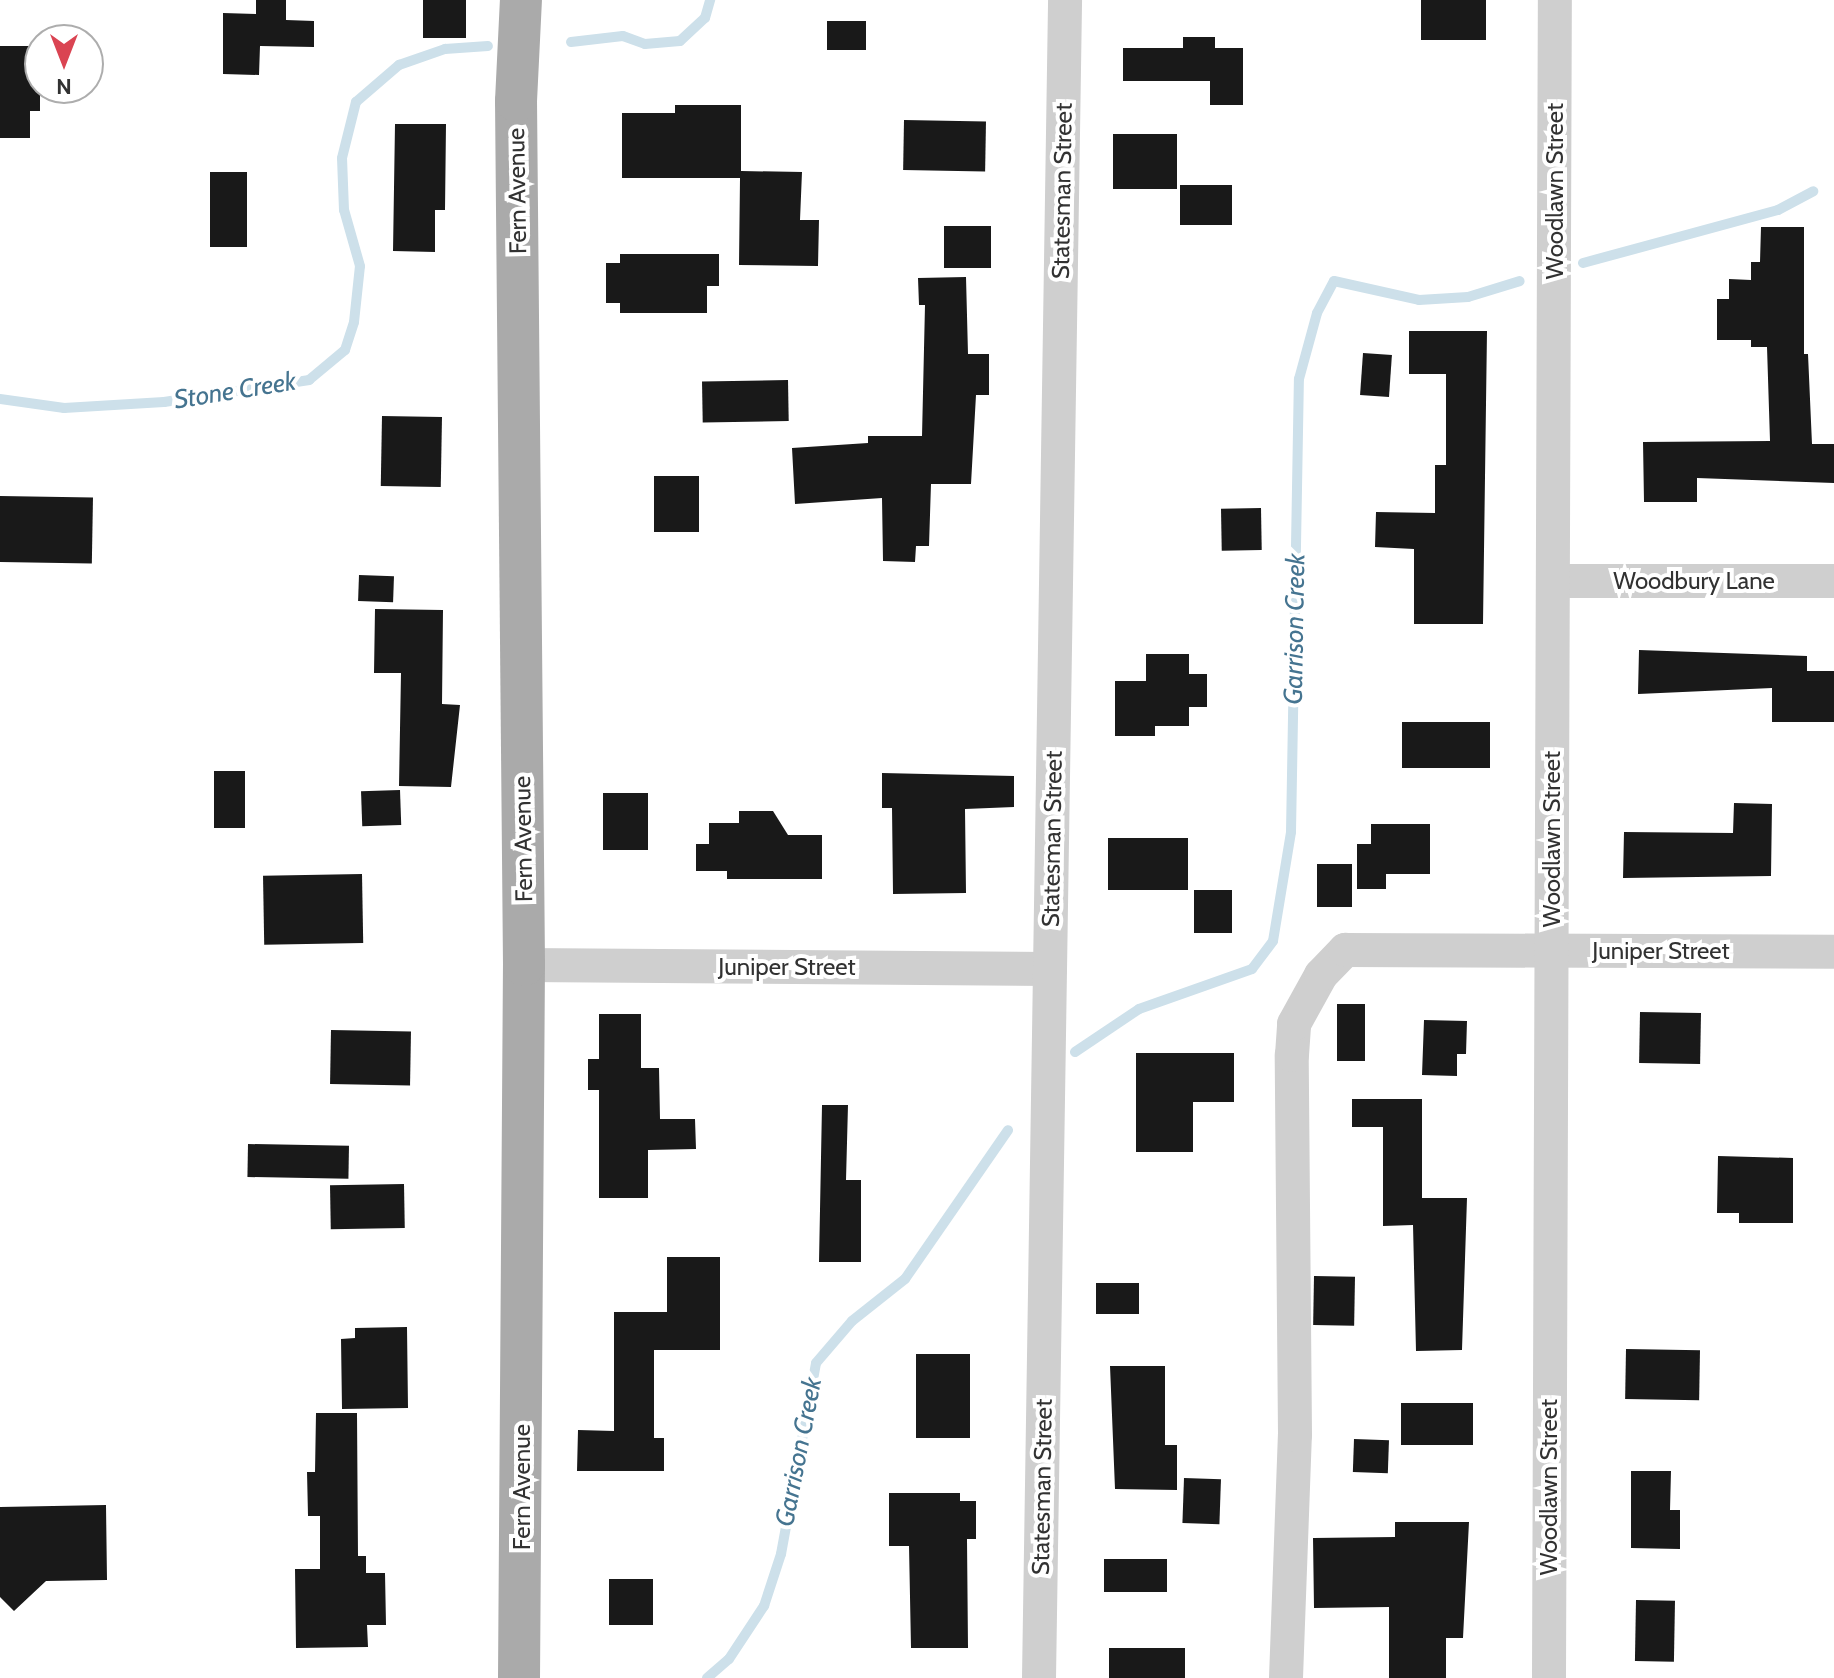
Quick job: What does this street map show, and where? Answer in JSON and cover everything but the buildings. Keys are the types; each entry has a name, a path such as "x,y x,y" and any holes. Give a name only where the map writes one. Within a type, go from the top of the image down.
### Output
{"main road":[{"name":"Fern Avenue","path":"519,1678 524,965 516,101 521,0"}],"street":[{"name":"Statesman Street","path":"1039,1678 1065,0"},
{"name":"Woodlawn Street","path":"1549,1678 1555,0"},
{"name":"Woodbury Lane","path":"1553,581 1834,581"},
{"name":"Juniper Street","path":"1286,1678 1295,1435 1294,1024 1305,997 1345,950 1834,952"},
{"name":"Juniper Street","path":"524,965 1050,969"}],"waterway":[{"name":"Stone Creek","path":"571,42 623,36 645,44 680,41 705,18 710,0"},
{"name":"Stone Creek","path":"0,399 64,408 164,402 309,380 345,350 354,322 360,266 344,210 342,158 356,102 399,65 445,49 488,46"},
{"name":"Garrison Creek","path":"1583,263 1778,210 1813,191"},
{"name":"Garrison Creek","path":"1075,1052 1139,1009 1252,969 1273,941 1291,832 1299,379 1317,313 1334,281 1419,300 1468,297 1520,281"},
{"name":"Garrison Creek","path":"707,1678 729,1659 764,1606 781,1554 816,1363 852,1321 905,1279 1008,1130"}]}
